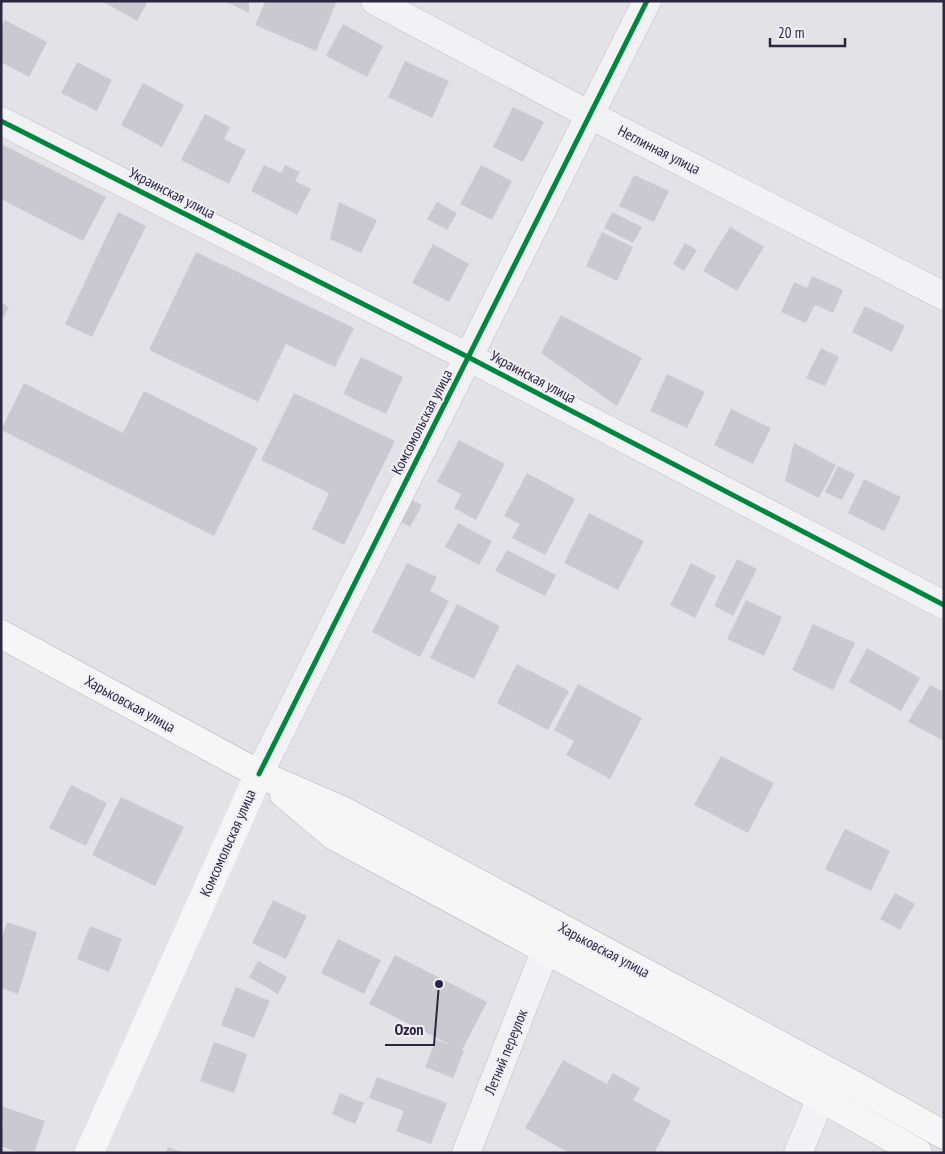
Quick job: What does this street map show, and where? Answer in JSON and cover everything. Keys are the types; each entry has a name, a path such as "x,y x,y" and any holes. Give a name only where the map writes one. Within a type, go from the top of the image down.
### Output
{"main road":[{"name":"Харьковская улица","path":"1,634 259,774 344,811 944,1135"},
{"name":"Харьковская улица","path":"259,774 334,836 821,1098 918,1153"},
{"name":"Комсомольская улица","path":"89,1153 259,774"}],"street":[{"name":"Неглинная улица","path":"375,1 590,115 944,296"},
{"name":"Комсомольская улица","path":"259,774 647,1"},
{"name":"Украинская улица","path":"1,121 468,357 944,605"},
{"name":"Летний переулок","path":"466,1153 545,951"},
{"path":"798,1153 821,1098"}],"building":[{"path":"102,1 148,1 137,21"},
{"path":"225,1 249,1 249,13"},
{"path":"337,1 316,51 255,25 265,2"},
{"path":"5,20 47,42 29,77 1,62 1,27"},
{"path":"343,24 383,46 367,77 326,56"},
{"path":"405,61 449,81 432,118 388,97"},
{"path":"77,62 112,80 97,111 61,93"},
{"path":"143,83 184,105 162,147 121,125"},
{"path":"513,107 544,122 523,162 493,147"},
{"path":"205,114 230,127 224,139 246,150 229,184 181,160"},
{"path":"1,144 106,197 83,241 1,199"},
{"path":"264,165 281,173 285,165 300,172 295,181 311,189 297,215 251,191"},
{"path":"481,165 512,181 492,220 460,204"},
{"path":"634,175 669,191 654,222 619,206"},
{"path":"339,202 377,220 361,253 330,239"},
{"path":"437,202 457,213 447,230 427,219"},
{"path":"118,212 146,226 92,337 65,324"},
{"path":"612,212 642,227 633,243 604,228"},
{"path":"730,227 764,247 737,291 703,271"},
{"path":"602,232 633,247 617,281 586,266"},
{"path":"685,243 697,250 684,271 673,264"},
{"path":"433,244 469,264 449,302 412,283"},
{"path":"196,252 354,328 335,367 286,344 258,402 149,350"},
{"path":"812,276 843,290 833,313 815,305 806,323 781,312 794,282 807,288"},
{"path":"1,303 9,307 1,322"},
{"path":"865,306 905,326 892,352 852,332"},
{"path":"561,315 642,358 617,406 541,353"},
{"path":"821,348 839,357 825,386 806,378"},
{"path":"361,357 403,377 386,414 343,394"},
{"path":"667,374 705,392 687,428 650,411"},
{"path":"24,383 123,433 144,391 258,448 214,536 1,430"},
{"path":"294,393 395,441 344,545 312,529 329,493 261,460"},
{"path":"731,409 771,428 753,464 714,445"},
{"path":"459,440 505,464 476,520 454,508 461,494 437,482"},
{"path":"794,443 836,465 819,498 785,481"},
{"path":"838,466 855,474 842,500 825,492"},
{"path":"527,473 575,499 545,555 512,538 520,524 504,516"},
{"path":"864,479 901,497 884,531 848,513"},
{"path":"397,492 422,505 410,527 386,514"},
{"path":"589,513 644,541 618,590 564,563"},
{"path":"458,523 492,541 479,565 445,547"},
{"path":"507,550 556,575 545,596 495,571"},
{"path":"737,559 757,569 733,616 714,606"},
{"path":"407,563 437,577 430,591 449,601 420,657 372,632"},
{"path":"691,563 716,576 695,618 670,605"},
{"path":"746,600 782,617 764,656 727,639"},
{"path":"457,604 500,626 474,679 430,658"},
{"path":"813,624 855,643 833,690 792,670"},
{"path":"867,648 920,678 901,711 849,682"},
{"path":"517,664 569,691 548,730 497,703"},
{"path":"578,684 642,718 610,779 566,755 574,741 554,730"},
{"path":"930,685 944,692 944,741 908,722"},
{"path":"721,756 774,783 748,833 694,805"},
{"path":"71,785 107,803 86,846 49,828"},
{"path":"121,797 184,827 155,886 92,855"},
{"path":"845,829 890,851 871,891 825,869"},
{"path":"895,893 915,904 900,930 880,919"},
{"path":"273,900 307,916 286,959 252,943"},
{"path":"7,922 37,932 18,994 1,988 1,940"},
{"path":"90,926 122,939 109,972 77,959"},
{"path":"338,939 381,960 364,994 321,973"},
{"path":"395,955 487,1002 462,1050 464,1051 453,1078 425,1067 436,1040 449,1044 369,1004"},
{"path":"258,961 287,977 278,994 249,977"},
{"path":"236,987 270,1001 254,1038 221,1025"},
{"path":"214,1042 247,1054 234,1093 200,1081"},
{"path":"563,1060 607,1084 613,1073 640,1088 633,1100 671,1121 654,1153 569,1153 525,1128"},
{"path":"377,1077 447,1103 431,1144 396,1131 404,1111 369,1098"},
{"path":"340,1093 364,1103 355,1124 332,1114"},
{"path":"1,1106 45,1121 34,1153 20,1153 1,1146 1,1132 4,1124 1,1122"},
{"path":"168,1147 183,1153 166,1153"}],"cycle path":[{"path":"259,774 647,1"},
{"path":"1,121 468,357 944,605"}],"place":[{"name":"Ozon","path":"439,984"}]}
